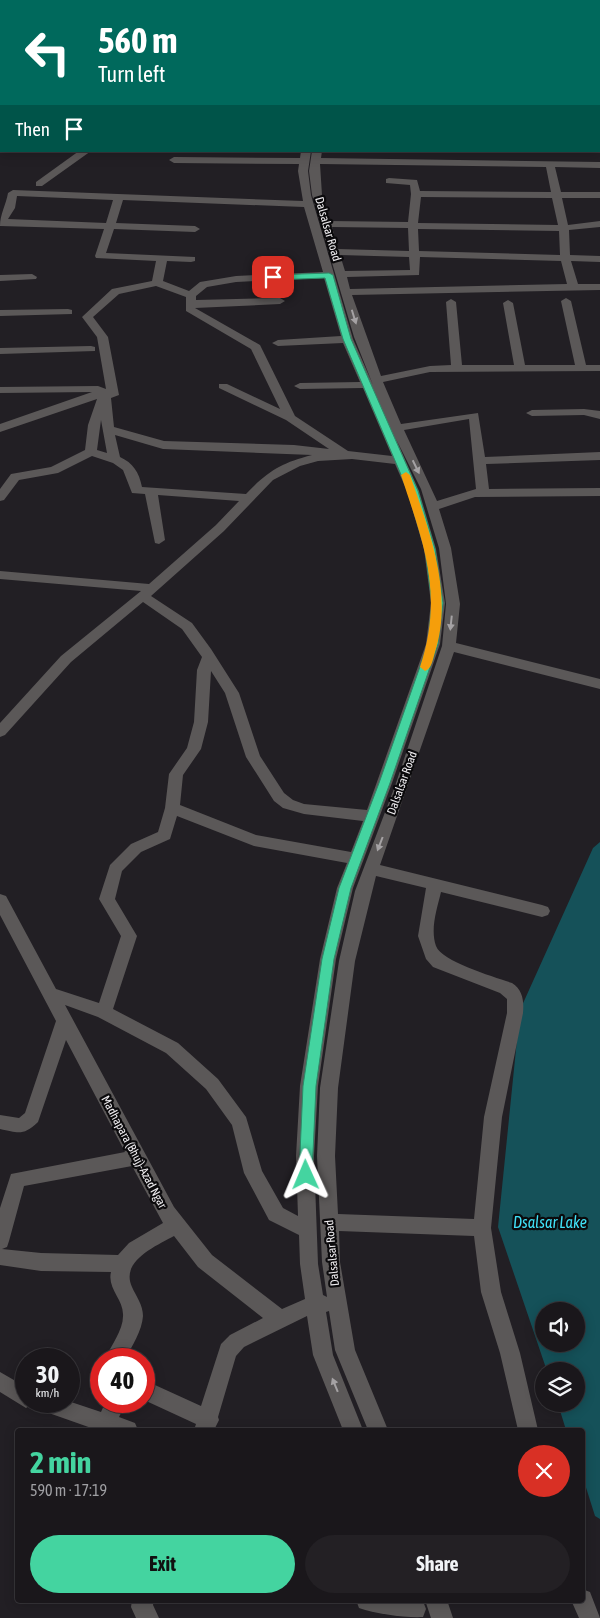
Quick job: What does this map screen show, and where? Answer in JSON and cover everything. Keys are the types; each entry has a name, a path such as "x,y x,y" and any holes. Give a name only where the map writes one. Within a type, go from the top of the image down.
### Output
{"street":[{"path":"39,184 85,152"},
{"path":"372,162 374,152"},
{"path":"409,152 409,162"},
{"path":"441,152 441,163"},
{"path":"485,152 486,163"},
{"path":"553,152 552,164 555,195 564,228 565,258 574,287"},
{"name":"Dalsalsar Road","path":"311,156 303,171 308,204 335,274 346,292 372,383 400,461 413,491 430,549 438,603 433,644 345,888 328,959 309,1086 305,1156 309,1264 323,1355 352,1428"},
{"name":"Dalsalsar Road","path":"311,156 317,195 334,252 335,274 347,339 397,428 427,490 445,548 453,604 449,646 402,786 363,891 347,961 329,1088 326,1156 331,1262 345,1350 377,1428"},
{"path":"174,160 335,156 372,162 600,165"},
{"path":"290,418 256,347 190,309 190,299 204,284 236,279 335,274 415,273 413,254 416,194 414,182 389,181"},
{"path":"1,222 10,208 13,192 308,204"},
{"path":"416,194 600,195"},
{"path":"119,196 100,256 191,259"},
{"path":"1,222 195,229"},
{"path":"326,224 564,228 600,224"},
{"path":"334,252 600,258"},
{"path":"157,283 162,258"},
{"path":"0,278 32,278"},
{"path":"0,390 102,391 113,396 102,337 88,318 116,291 157,283 190,299 280,300"},
{"path":"346,292 600,287"},
{"path":"566,301 581,368"},
{"path":"450,302 457,368"},
{"path":"508,303 520,368"},
{"path":"0,313 68,312"},
{"path":"278,343 347,339"},
{"path":"0,351 91,349"},
{"path":"300,386 372,383 430,369 600,368"},
{"path":"223,386 290,418 348,457"},
{"path":"0,428 102,391"},
{"path":"102,391 114,460"},
{"path":"91,452 94,425 102,391"},
{"path":"532,413 584,412 600,415"},
{"path":"397,428 474,415 481,461 483,493"},
{"path":"108,429 163,445 294,449 348,457 400,461"},
{"path":"0,497 15,477 54,470 91,452 127,464 135,476 136,490 248,498"},
{"path":"481,461 600,456"},
{"path":"0,732 66,659 148,592 220,528 269,477 296,463 317,457 348,457"},
{"path":"151,491 159,540"},
{"path":"432,507 474,493 600,492"},
{"path":"0,575 148,592 186,626 209,657 232,693 253,757 279,797 288,804 304,809 372,816"},
{"path":"449,646 600,684"},
{"path":"104,1012 129,936 107,899 115,869 136,848 165,835 172,808 176,774 194,749 201,722 204,670 209,657"},
{"path":"172,808 254,840 356,859"},
{"path":"371,869 542,911"},
{"path":"435,885 425,931 425,943 433,957 439,962 506,988 516,998 515,1013 493,1117 482,1228 490,1292 510,1353 528,1428"},
{"name":"Madhapara (Bhuj)-Azad Ngar","path":"2,912 167,1213 205,1261 280,1319"},
{"path":"48,993 104,1012 172,1048 212,1084 240,1122 253,1173 276,1214 308,1231"},
{"path":"0,1122 22,1126 32,1117 64,1022"},
{"path":"0,1242 17,1180 137,1157"},
{"path":"329,1222 482,1228"},
{"path":"120,1348 133,1317 131,1305 120,1284 118,1274 121,1264 132,1252 176,1225"},
{"path":"0,1257 41,1262 121,1264"},
{"path":"155,1396 207,1425 228,1351 237,1341 315,1304 337,1302"},
{"path":"0,1381 15,1391"},
{"path":"75,1413 122,1428"},
{"path":"106,1423 111,1413"},
{"path":"142,1603 142,1606 148,1618"},
{"path":"383,1603 415,1609"},
{"path":"437,1603 442,1618"},
{"path":"584,1603 591,1618"}],"water":[{"name":"Dsalsar Lake","path":"600,842 600,1519 595,1516 585,1484 585,1428 565,1428 560,1412 585,1412 585,1362 544,1362 541,1352 585,1352 585,1302 535,1302 535,1336 498,1227 520,1010 593,848"}],"slow traffic":[{"path":"406,475 413,491 430,549 438,603 433,644 425,667"}],"route":[{"path":"273,277 329,275 347,339 413,491 430,549 438,603 433,644 385,783 345,888 328,959 309,1086 305,1156 306,1175"}]}
